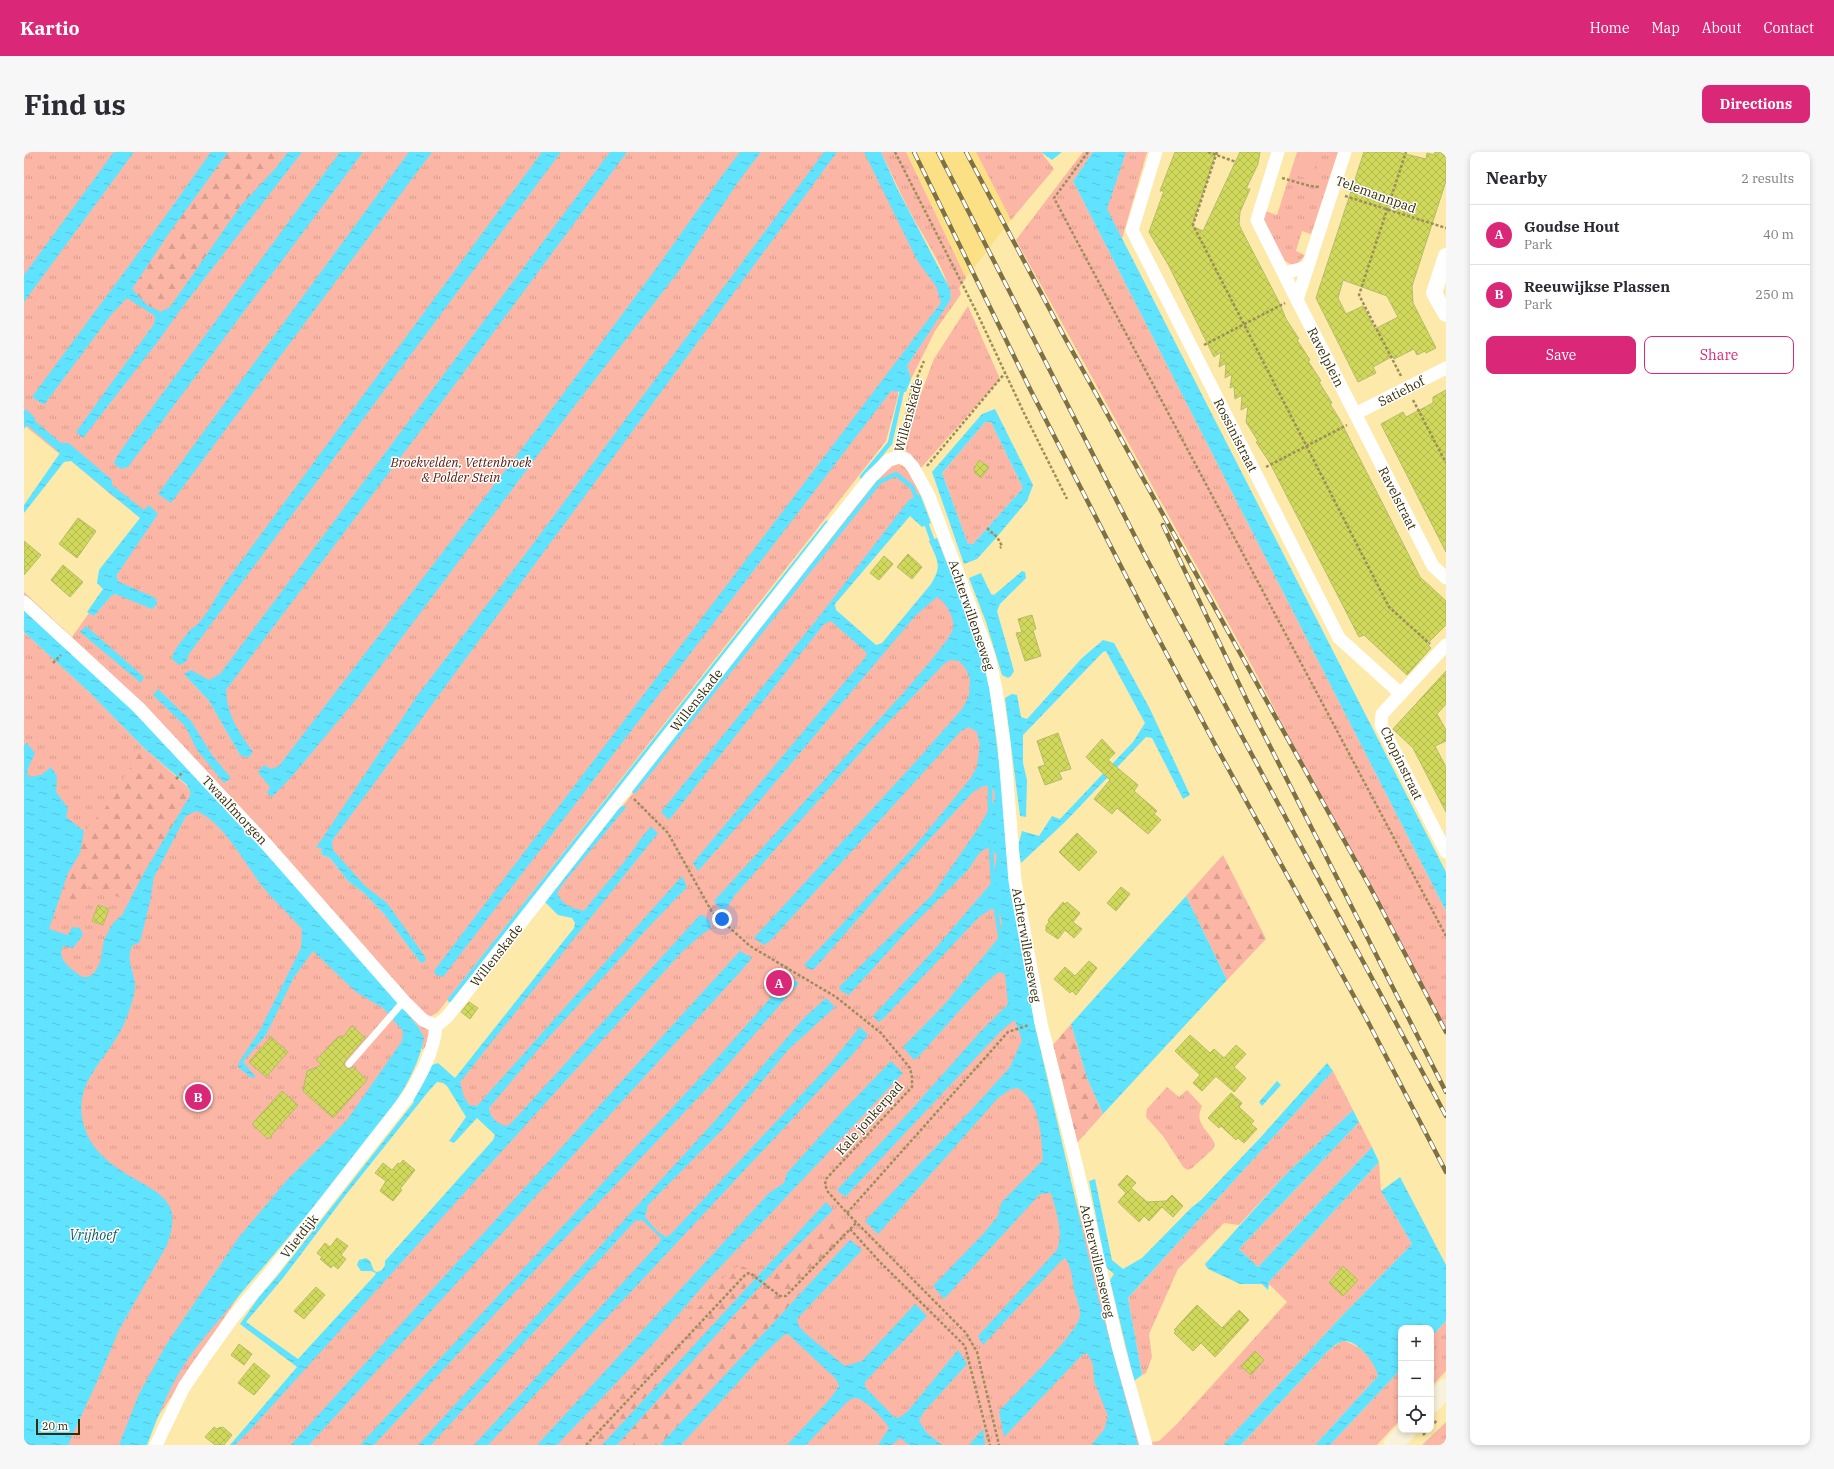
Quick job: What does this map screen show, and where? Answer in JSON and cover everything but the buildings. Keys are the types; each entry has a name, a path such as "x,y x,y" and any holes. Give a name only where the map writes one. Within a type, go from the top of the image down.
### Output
{"main road":[{"path":"1434,1401 1446,1388"},
{"path":"1393,1445 1404,1433"}],"street":[{"name":"Rossinistraat","path":"1156,152 1132,230 1340,638 1401,694"},
{"name":"Ravelplein","path":"1278,152 1257,220 1357,417"},
{"path":"1297,299 1345,152"},
{"path":"1446,256 1434,293 1446,314"},
{"path":"1284,273 1308,267"},
{"name":"Satiehof","path":"1357,417 1407,388 1446,368"},
{"name":"Ravelstraat","path":"1357,417 1433,566 1446,578"},
{"name":"Achterwillenseweg","path":"898,457 906,459 918,476 929,496 989,656 1004,743 1015,881 1041,1023 1076,1163 1118,1346 1146,1445"},
{"name":"Willenskade","path":"436,1026 447,1017 870,478 889,460 898,457"},
{"name":"Twaalfmorgen","path":"24,602 139,708 267,845 403,1003 423,1020 436,1026"},
{"name":"Chopinstraat","path":"1444,649 1382,714 1381,724 1446,852"},
{"name":"Vlietdijk","path":"156,1445 184,1386 234,1316 270,1273 409,1095 426,1066 435,1037 436,1026"}],"lane":[{"path":"349,1064 403,1003"}],"path":[{"path":"895,152 977,313 1067,499"},
{"path":"1088,152 1054,198 1446,936"},
{"path":"1208,152 1236,162"},
{"path":"1406,152 1359,295 1446,463"},
{"path":"1217,154 1193,225 1389,607 1444,649"},
{"name":"Telemannpad","path":"1272,172 1276,176 1310,186 1327,187 1332,192 1446,228"},
{"path":"1193,351 1244,324 1297,299"},
{"name":"Willenskade","path":"898,457 911,392 924,361"},
{"path":"918,476 1005,373"},
{"path":"1255,472 1306,446 1357,417"},
{"path":"987,528 997,537 1002,546 1000,548"},
{"name":"Kale jonkerpad","path":"625,791 668,833 712,912 750,946 836,997 880,1033 910,1068 912,1087 826,1179 825,1185 828,1192 846,1213 966,1333 977,1352 999,1445"},
{"path":"846,1213 1008,1032 1017,1028"},
{"path":"586,1445 746,1274 754,1276 780,1296 786,1296 856,1223"},
{"path":"850,1229 879,1262 965,1346 990,1445"}],"shaded area":[{"path":"906,152 976,152 1011,220 966,278"}],"green space":[{"name":"Broekvelden, Vettenbroek & Polder Stein","path":"24,152 873,152 949,300 897,370 894,390 898,390 898,396 886,441 438,1012 430,1017 427,1045 422,1050 423,1043 421,1032 416,1023 404,1009 24,608 24,592 72,637 89,613 94,616 111,596 115,594 126,598 110,579 148,521 111,495 64,454 62,456 24,425","holes":["184,674 233,723 240,755 209,701","324,843 425,960 420,962 385,915 365,894 348,881 330,858 322,855 321,848"]},
{"path":"228,152 288,152 275,169 242,204 170,307 161,312 147,305 132,289 167,236"},
{"path":"881,152 906,152 966,278 959,288 961,294 935,331 911,379 907,366 951,297 949,287 940,265 910,212"},
{"path":"976,152 1041,152 1054,169 1011,220"},
{"path":"1083,152 1093,152 1073,181 1446,911 1446,1035 1252,666 1016,240"},
{"path":"1126,152 1147,152 1122,239 1106,209"},
{"path":"1297,152 1338,152 1311,234 1302,231 1296,251 1305,255 1298,263 1292,265 1285,261 1264,223 1263,214 1265,211 1277,215"},
{"path":"1300,152 1320,152 1311,180 1293,174"},
{"path":"968,306 1000,379 920,469 906,451 907,440 914,412 934,359"},
{"path":"985,422 991,422 1023,488 973,544 968,544 942,473"},
{"path":"899,464 909,469 920,494 911,499 828,609 878,653 943,584 963,616 994,790 1032,1042 1143,1445 230,1445 504,1137 473,1113 453,1086 582,924 551,896 634,792 634,787 759,625 889,467"},
{"path":"24,632 88,691 143,747 142,749 232,830 413,1035 139,1445 24,1445"},
{"path":"143,747 187,786 191,794 145,871 130,901 87,886 76,906 58,903 68,873 80,853 84,831 104,810"},
{"path":"1223,855 1266,939 1227,980 1186,896"},
{"path":"1071,1024 1087,1078 1103,1114 1077,1143 1053,1045"},
{"path":"1333,1071 1353,1110 1287,1173 1239,1225 1224,1223 1178,1269 1149,1334 1152,1357 1146,1373 1142,1375 1128,1298"},
{"path":"1167,1087 1179,1097 1187,1090 1202,1106 1200,1113 1201,1123 1215,1145 1213,1149 1188,1170 1184,1168 1163,1136 1146,1117 1147,1109"},
{"path":"1359,1122 1372,1147 1258,1267 1239,1249"},
{"path":"1379,1162 1381,1191 1412,1244 1339,1319 1223,1445 1151,1445 1151,1442 1159,1441 1177,1424 1287,1302 1268,1283"},
{"path":"833,1210 850,1240 660,1445 615,1445"},
{"path":"741,1266 759,1273 602,1445 569,1445 677,1332 732,1269"},
{"path":"1446,1321 1446,1371 1434,1384 1434,1361 1434,1334"},
{"path":"1344,1341 1356,1346 1371,1358 1377,1370 1378,1376 1315,1445 1241,1445 1328,1351 1340,1342"},
{"path":"1398,1372 1398,1422 1377,1445 1330,1445"},
{"path":"1446,1422 1446,1445 1422,1445"}],"water":[{"path":"114,152 134,152 24,302 24,275"},
{"path":"211,152 228,152 167,236 132,289 147,305 161,312 170,307 242,204 275,169 288,152 302,152 83,438 76,432 154,324 155,316 127,298 111,315 44,405 32,397"},
{"path":"340,152 363,152 128,467 121,469 114,464 116,458 129,439"},
{"path":"409,152 432,152 171,503 158,494"},
{"path":"542,152 561,152 189,654 186,662 179,665 171,658 177,647 190,630 198,624 208,611 223,586"},
{"path":"610,152 627,152 226,690 231,715 253,752 248,758 240,755 209,701 184,674 191,670 209,680 220,674"},
{"path":"740,152 761,152 738,182 679,271 566,417 354,702 294,774 272,797 267,793 270,787 258,772 264,765 271,769 279,766 540,425 658,266"},
{"path":"824,152 837,152 332,841 333,850 365,886 387,903 426,958 424,963 420,962 385,915 365,894 348,881 330,858 322,855 321,848 316,848 417,696 530,548"},
{"path":"864,152 881,152 897,188 950,289 951,298 949,302 907,366 911,379 906,392 891,391 443,977 436,975 434,971 940,304 941,302 936,286 918,262"},
{"path":"1041,152 1062,152 1052,160"},
{"path":"1093,152 1126,152 1107,209 1446,872 1446,911 1073,181"},
{"path":"26,409 35,418 35,421 61,443 68,443 71,445 112,480 112,485 144,510 149,505 158,514 116,576 119,582 156,598 157,604 152,609 115,594 111,596 94,616 87,612 103,589 97,583 99,570 140,518 71,461 64,462 24,513 24,505 60,453 27,425 24,429 24,411"},
{"path":"995,409 1033,485 1027,501 996,538 977,559 964,564 932,472 982,414","holes":["985,422 991,422 1023,488 973,544 968,544 942,473"]},
{"path":"920,494 931,523 922,527 910,516 835,604 836,610 876,645 882,643 931,584 935,577 938,562 929,541 937,538 979,645 990,690 1024,963 1035,1026 1098,1297 1138,1445 1091,1445 1104,1430 1108,1416 1094,1381 1093,1364 1087,1353 1082,1355 1004,1437 999,1411 1069,1336 1077,1324 1080,1316 1080,1309 1074,1290 1070,1269 1065,1258 983,1345 978,1336 1057,1250 1060,1236 1057,1214 1051,1193 1040,1194 944,1299 933,1286 984,1233 998,1216 1001,1203 1043,1160 1038,1120 1026,1094 1018,1088 1011,1089 998,1098 878,1234 865,1221 975,1106 1010,1067 1022,1040 1015,1021 1001,1031 845,1197 837,1190 912,1109 981,1031 1008,1004 1005,974 1000,972 972,997 918,1057 914,1060 903,1047 944,1005 1000,936 1002,929 1001,919 997,909 991,909 979,917 883,1019 878,1022 873,1016 934,950 993,881 997,856 992,848 984,849 978,855 968,870 908,930 849,995 841,991 839,987 933,894 979,827 995,799 994,790 989,786 983,786 973,792 891,881 815,968 811,970 804,965 915,846 970,779 977,767 980,745 977,732 969,727 961,731 771,940 764,945 754,938 962,709 969,696 970,679 966,669 959,661 950,660 944,664 875,736 735,895 726,909 722,911 714,901 906,690 939,650 953,629 953,620 947,606 937,597 916,615 757,804 698,871 693,863 864,659 867,655 866,652 831,621 824,624 669,820 661,812 818,618 909,500"},
{"path":"1022,571 1025,572 1026,578 1000,604 997,611 1014,671 1008,678 1002,675 986,622 969,578 981,573 991,594 994,595"},
{"name":"Vrijhoef","path":"24,608 111,687 236,819 404,1009 419,1028 424,1038 420,1055 413,1072 383,1120 336,1180 211,1329 189,1358 167,1396 147,1445 119,1445 139,1394 166,1345 239,1237 287,1180 347,1120 402,1041 403,1031 383,1008 356,992 313,951 294,977 266,1035 243,1062 255,1078 250,1077 238,1067 239,1062 260,1030 301,948 302,929 271,897 233,844 215,824 206,816 196,811 186,816 154,877 150,902 140,942 132,946 130,951 130,960 135,988 128,1015 118,1036 94,1070 83,1094 81,1107 86,1132 91,1142 104,1158 121,1171 157,1192 170,1207 172,1226 170,1236 167,1245 119,1330 68,1445 24,1445 24,745 27,743 35,753 27,771 29,777 41,775 51,767 57,776 56,792 68,808 66,817 84,831 80,853 68,873 49,929 68,935 72,927 80,928 83,935 73,948 63,946 61,953 63,960 70,968 82,977 88,977 94,973 100,963 104,940 113,923 122,915 145,871 191,794 187,785 143,747 88,691 24,632"},
{"path":"86,626 144,677 141,683 80,632"},
{"path":"1103,640 1114,643 1150,709 1190,795 1183,799 1152,738 1146,737 1065,822 1021,863 1018,846 1022,831 1039,836 1052,816 1060,819 1133,742 1145,723 1106,651 1103,652 1023,735 1023,763 1027,780 1026,817 1020,816 1005,698 1012,694 1017,695 1021,717 1027,719 1082,658"},
{"path":"158,689 191,721 212,755 231,778 224,783 197,750 185,726 153,695"},
{"path":"622,806 627,806 557,893 565,903 575,909 584,911 628,858 651,827 658,833 460,1082 464,1097 469,1105 477,1106 682,876 687,887 644,932 541,1046 489,1108 493,1118 501,1124 508,1126 699,916 703,915 710,922 711,928 681,953 252,1428 235,1445 230,1445 297,1367 240,1324 259,1297 279,1274 414,1102 413,1098 432,1065 438,1063 455,1078 574,928 575,923 572,918 558,915 545,902 617,810","holes":["437,1082 443,1083 447,1086 466,1117 449,1141 454,1143 477,1118 495,1135 493,1140 385,1261 385,1265 382,1270 377,1272 374,1271 370,1261 366,1258 359,1260 357,1265 361,1271 371,1271 376,1273 375,1275 298,1359 246,1322 283,1278 345,1196 428,1092"]},
{"path":"1186,896 1227,980 1103,1114 1087,1078 1071,1024"},
{"path":"740,951 752,958 740,972 309,1445 291,1445"},
{"path":"789,977 799,983 712,1083 550,1254 374,1445 360,1445 697,1081"},
{"path":"826,998 835,1007 788,1050 723,1129 648,1205 645,1217 658,1232 666,1237 670,1235 829,1065 860,1027 868,1035 853,1054 488,1445 474,1445 660,1242 661,1238 642,1220 635,1221 431,1445 418,1445 713,1123 805,1017"},
{"path":"891,1061 903,1073 708,1280 653,1344 557,1445 537,1445 769,1193 784,1183 787,1173 842,1112"},
{"path":"1327,1063 1333,1071 1128,1298 1142,1375 1134,1381 1110,1280 1114,1274 1106,1267 1089,1181 1095,1179 1112,1260 1123,1269 1142,1258 1192,1207 1201,1200 1260,1138"},
{"path":"1277,1081 1281,1085 1262,1106 1259,1102"},
{"path":"1353,1110 1359,1122 1239,1249 1258,1267 1372,1147 1379,1162 1268,1283 1268,1290 1262,1284 1240,1284 1208,1269 1205,1264 1287,1173"},
{"path":"1400,1177 1446,1265 1446,1321 1434,1334 1434,1325 1398,1325 1398,1372 1330,1445 1315,1445 1378,1376 1373,1364 1364,1352 1347,1341 1337,1343 1328,1351 1241,1445 1223,1445 1339,1319 1412,1244 1381,1191"},
{"path":"826,1202 833,1210 781,1263 617,1445 602,1445"},
{"path":"850,1240 862,1250 797,1319 799,1326 805,1333 845,1366 862,1361 915,1304 927,1316 865,1382 865,1387 895,1418 900,1417 907,1412 958,1350 967,1364 923,1413 919,1421 927,1433 942,1445 909,1445 900,1438 892,1445 878,1445 889,1428 874,1410 860,1399 856,1398 847,1402 806,1445 787,1445 830,1399 839,1386 836,1379 788,1334 784,1335 764,1354 681,1445 660,1445"},
{"path":"983,1429 985,1445 969,1445"}],"waterway":[{"path":"862,477 890,443 902,391"},
{"path":"634,791 879,482 896,474 912,487 918,502"},
{"path":"925,520 934,545"},
{"path":"450,1000 827,523"},
{"path":"990,781 990,813"},
{"path":"991,843 993,887"},
{"path":"995,904 1001,941"}],"railway":[{"path":"914,152 1030,389 1148,619 1218,750 1366,1018 1446,1172"},
{"path":"938,152 1144,554 1446,1116"},
{"path":"966,152 1065,338 1370,887 1446,1032"},
{"path":"1163,525 1250,707 1446,1092"}],"place":[{"name":"Goudse Hout","path":"779,983"},
{"name":"Reeuwijkse Plassen","path":"198,1097"}]}
